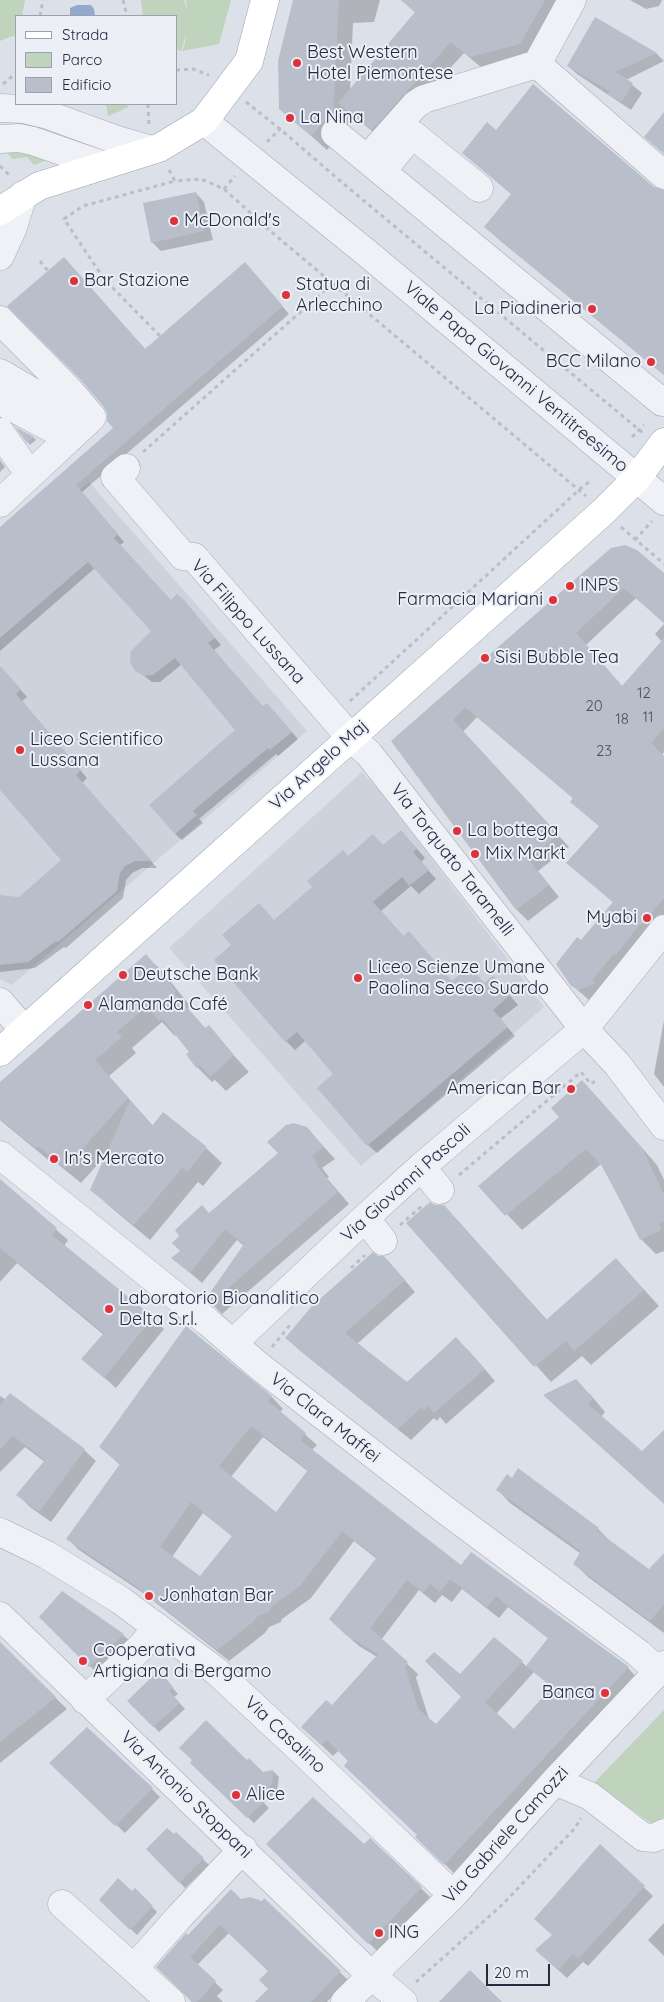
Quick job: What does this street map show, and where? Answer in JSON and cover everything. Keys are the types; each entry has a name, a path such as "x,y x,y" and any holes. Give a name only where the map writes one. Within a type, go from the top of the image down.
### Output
{"main road":[{"path":"0,211 16,185 39,186 156,149 204,122 249,61 265,0"},
{"name":"Via Angelo Maj","path":"0,1052 341,727 604,511 637,478 663,444"}],"street":[{"path":"374,165 416,105 424,99 537,64 572,0"},
{"path":"537,64 664,175"},
{"path":"0,108 23,109 48,115 116,140 156,149"},
{"name":"Viale Papa Giovanni Ventitreesimo","path":"204,122 362,249 637,478 661,507"},
{"path":"334,132 662,402"},
{"path":"374,165 412,134 479,188"},
{"path":"0,139 19,138 33,140 102,166"},
{"path":"0,256 12,230 16,185"},
{"path":"0,320 68,389 83,426"},
{"path":"0,374 83,426"},
{"path":"0,400 83,426"},
{"path":"0,503 83,426"},
{"path":"0,432 30,475"},
{"name":"Via Filippo Lussana","path":"126,468 115,477 183,556 194,557 341,727"},
{"name":"Via Torquato Taramelli","path":"341,727 370,754 584,1029 617,1064 661,1118"},
{"name":"Via Giovanni Pascoli","path":"233,1343 364,1218 421,1167 584,1029 664,929"},
{"path":"0,1002 24,1030"},
{"name":"Via Clara Maffei","path":"0,1155 259,1366 422,1492 638,1653 661,1668"},
{"path":"421,1167 440,1190"},
{"path":"364,1218 383,1241"},
{"name":"Via Casalino","path":"0,1532 47,1555 120,1600 216,1671 453,1896"},
{"name":"Via Antonio Stoppani","path":"0,1616 85,1700 243,1849 371,1975 402,2001"},
{"path":"85,1700 140,1647 156,1627"},
{"name":"Via Gabriele Camozzi","path":"345,2002 453,1896 555,1780 661,1668"},
{"path":"555,1780 585,1794 642,1837 654,1838 664,1833"},
{"path":"134,1968 243,1849"},
{"path":"62,1904 171,2002"}],"path":[{"path":"40,15 43,0"},
{"path":"123,0 127,15"},
{"path":"178,70 193,69 208,75 229,89 280,129 639,430 663,444"},
{"path":"0,86 15,75"},
{"path":"156,149 175,181"},
{"path":"0,166 16,185"},
{"path":"160,336 104,279 64,219 83,206 175,181 201,179 224,189 333,283 580,489"},
{"path":"40,261 48,271"},
{"path":"126,468 333,283"},
{"path":"32,289 111,378 132,406"},
{"path":"110,388 114,384"},
{"path":"632,437 639,430"},
{"path":"115,439 120,436"},
{"path":"341,727 589,482"},
{"path":"635,540 661,507"},
{"path":"402,2001 422,1976 503,1904 575,1828 586,1807 585,1794"}],"shaded area":[{"path":"89,482 307,731 12,985 0,979 0,559"},
{"name":"Liceo Scienze Umane Paolina Secco Suardo","path":"362,772 380,791 544,1007 361,1166 169,948"}],"green space":[{"path":"0,0 25,0 22,15 15,15 15,37 12,36 0,41"},
{"path":"141,0 184,0 187,12 186,0 231,0 219,44 182,51 186,35 181,51 178,50 178,15 143,15"},
{"path":"106,105 126,105 129,107 108,116"},
{"path":"0,144 47,160 34,165 27,157 12,159"},
{"path":"664,1710 664,1817 655,1826 594,1783"}],"water":[{"path":"77,5 91,5 95,15 70,15 70,8"}],"building":[{"path":"293,0 339,0 333,111 311,136 279,109 278,61"},
{"path":"401,0 545,0 520,44 469,57 451,42 372,130 338,103 415,12"},
{"path":"595,17 657,53 615,72 633,83 622,102 607,94 609,91 567,66"},
{"path":"533,84 654,187 664,190 664,375 484,227 511,194 462,153 487,122 496,130"},
{"path":"664,112 664,154 644,137"},
{"name":"McDonald's","path":"196,192 204,231 151,243 143,203"},
{"path":"64,257 145,349 245,262 283,306 76,485 118,534 114,538 171,600 177,594 184,600 215,638 208,643 263,706 267,703 292,732 270,750 268,748 193,811 197,815 175,834 149,805 235,730 175,658 153,675 144,676 135,671 130,662 131,651 151,631 88,562 0,638 0,527 113,428 107,421 107,413 104,407 80,379 7,306"},
{"path":"15,427 34,437 27,443"},
{"path":"625,545 637,550 664,573 664,623 624,588 576,633 622,686 664,638 664,728 651,743 664,756 664,898 640,924 616,955 614,954 592,980 596,983 578,990 571,986 556,964 577,937 581,940 613,902 566,863 599,826 570,802 573,798 465,707 453,720 559,835 528,859 549,885 516,910 391,741 611,548"},
{"path":"0,666 21,689 16,694 81,770 76,775 152,861 135,861 125,866 120,873 117,891 58,942 56,941 28,962 0,965 0,895 19,897 61,860 0,790"},
{"path":"401,830 417,849 413,852 429,870 409,886 402,877 373,902 403,936 409,931 452,981 470,966 484,983 493,976 510,995 493,1010 508,1027 367,1146 317,1088 333,1074 297,1032 285,1042 214,960 231,945 222,935 259,903 274,920 312,887 307,881 343,850 348,856 373,834 383,845"},
{"path":"146,954 176,991 174,993 205,1028 209,1025 234,1055 210,1077 200,1065 196,1068 186,1054 189,1052 162,1018 159,1021 147,1006 117,1032 122,1037 95,1060 128,1098 65,1168 0,1119 0,1082"},
{"path":"582,1080 642,1148 664,1195 664,1221 659,1224 661,1230 640,1240 604,1168 586,1149 505,1216 478,1186 559,1117 551,1108"},
{"path":"130,1100 152,1126 163,1112 207,1147 187,1172 182,1168 134,1225 90,1190"},
{"path":"294,1123 307,1127 324,1147 312,1156 318,1164 317,1166 338,1192 210,1304 205,1300 244,1244 225,1229 190,1273 171,1258 180,1251 172,1243 179,1236 175,1230 202,1205 209,1213 278,1153 267,1142 286,1125"},
{"name":"Laboratorio Bioanalitico Delta S.r.l.","path":"0,1179 57,1228 52,1235 153,1317 104,1378 81,1359 104,1333 0,1248"},
{"path":"430,1202 435,1205 444,1205 546,1320 616,1258 644,1290 574,1351 566,1341 534,1367 406,1223"},
{"path":"373,1252 378,1256 384,1256 405,1280 345,1333 407,1382 456,1337 485,1369 434,1413 428,1406 424,1410 422,1407 398,1429 285,1338 312,1306"},
{"path":"186,1326 272,1396 268,1401 306,1433 300,1440 461,1565 471,1552 629,1667 444,1865 415,1837 417,1835 344,1766 348,1761 327,1740 321,1745 301,1727 326,1700 332,1705 378,1654 346,1635 329,1619 377,1557 342,1531 300,1586 271,1607 269,1611 258,1616 217,1650 133,1584 66,1539 120,1464 99,1447","holes":["251,1426 308,1470 276,1512 219,1466","191,1502 232,1536 200,1576 160,1547","450,1579 487,1607 496,1596 548,1638 526,1666 552,1687 514,1729 485,1702 523,1661 494,1637 460,1674 434,1652 425,1661 461,1697 436,1724 418,1709 405,1666 408,1662 370,1628 407,1580 423,1593 430,1584 440,1592"]},
{"path":"576,1379 593,1398 588,1404 642,1451 664,1430 664,1504 543,1395"},
{"path":"10,1393 85,1449 39,1512 16,1495 45,1460 13,1436 0,1449 0,1405"},
{"path":"518,1468 599,1528 597,1531 649,1569 664,1553 664,1604 650,1621 573,1564 581,1551 496,1490 507,1474 512,1478"},
{"path":"62,1591 124,1634 89,1667 39,1617"},
{"path":"0,1642 56,1697 0,1742"},
{"path":"159,1670 173,1687 169,1691 180,1703 153,1727 127,1701"},
{"path":"206,1720 247,1760 249,1758 263,1772 273,1770 272,1784 259,1797 264,1802 247,1818 190,1763 192,1760 179,1748"},
{"path":"87,1727 153,1788 115,1826 49,1763"},
{"path":"313,1797 364,1844 370,1838 422,1887 368,1944 266,1844"},
{"path":"167,1828 174,1834 176,1832 204,1858 179,1883 146,1849"},
{"path":"600,1844 645,1886 579,1958 573,1954 558,1970 535,1950 552,1935 534,1919"},
{"path":"118,1878 132,1891 135,1888 153,1906 130,1930 99,1900"},
{"path":"231,1889 241,1899 250,1897 262,1901 264,1898 341,1971 311,2002 255,2002 268,1989 259,1980 268,1971 220,1925 190,1957 216,1981 197,2002 192,2002 156,1967 186,1933 188,1935"},
{"path":"470,1970 502,2002 439,2002"}],"place":[{"name":"Best Western Hotel Piemontese","path":"297,63"},
{"name":"La Nina","path":"290,118"},
{"name":"McDonald's","path":"174,221"},
{"name":"Bar Stazione","path":"74,281"},
{"name":"Statua di Arlecchino","path":"286,295"},
{"name":"La Piadineria","path":"592,309"},
{"name":"BCC Milano","path":"651,362"},
{"name":"INPS","path":"570,586"},
{"name":"Farmacia Mariani","path":"553,600"},
{"name":"Sisi Bubble Tea","path":"485,658"},
{"name":"Liceo Scientifico Lussana","path":"20,750"},
{"name":"La bottega","path":"457,831"},
{"name":"Mix Markt","path":"475,854"},
{"name":"Myabi","path":"647,918"},
{"name":"Deutsche Bank","path":"123,975"},
{"name":"Liceo Scienze Umane Paolina Secco Suardo","path":"358,978"},
{"name":"Alamanda Café","path":"88,1005"},
{"name":"American Bar","path":"571,1089"},
{"name":"In's Mercato","path":"54,1159"},
{"name":"Laboratorio Bioanalitico Delta S.r.l.","path":"109,1309"},
{"name":"Jonhatan Bar","path":"149,1596"},
{"name":"Cooperativa Artigiana di Bergamo","path":"83,1661"},
{"name":"Banca","path":"605,1693"},
{"name":"Alice","path":"236,1795"},
{"name":"ING","path":"379,1933"}]}
